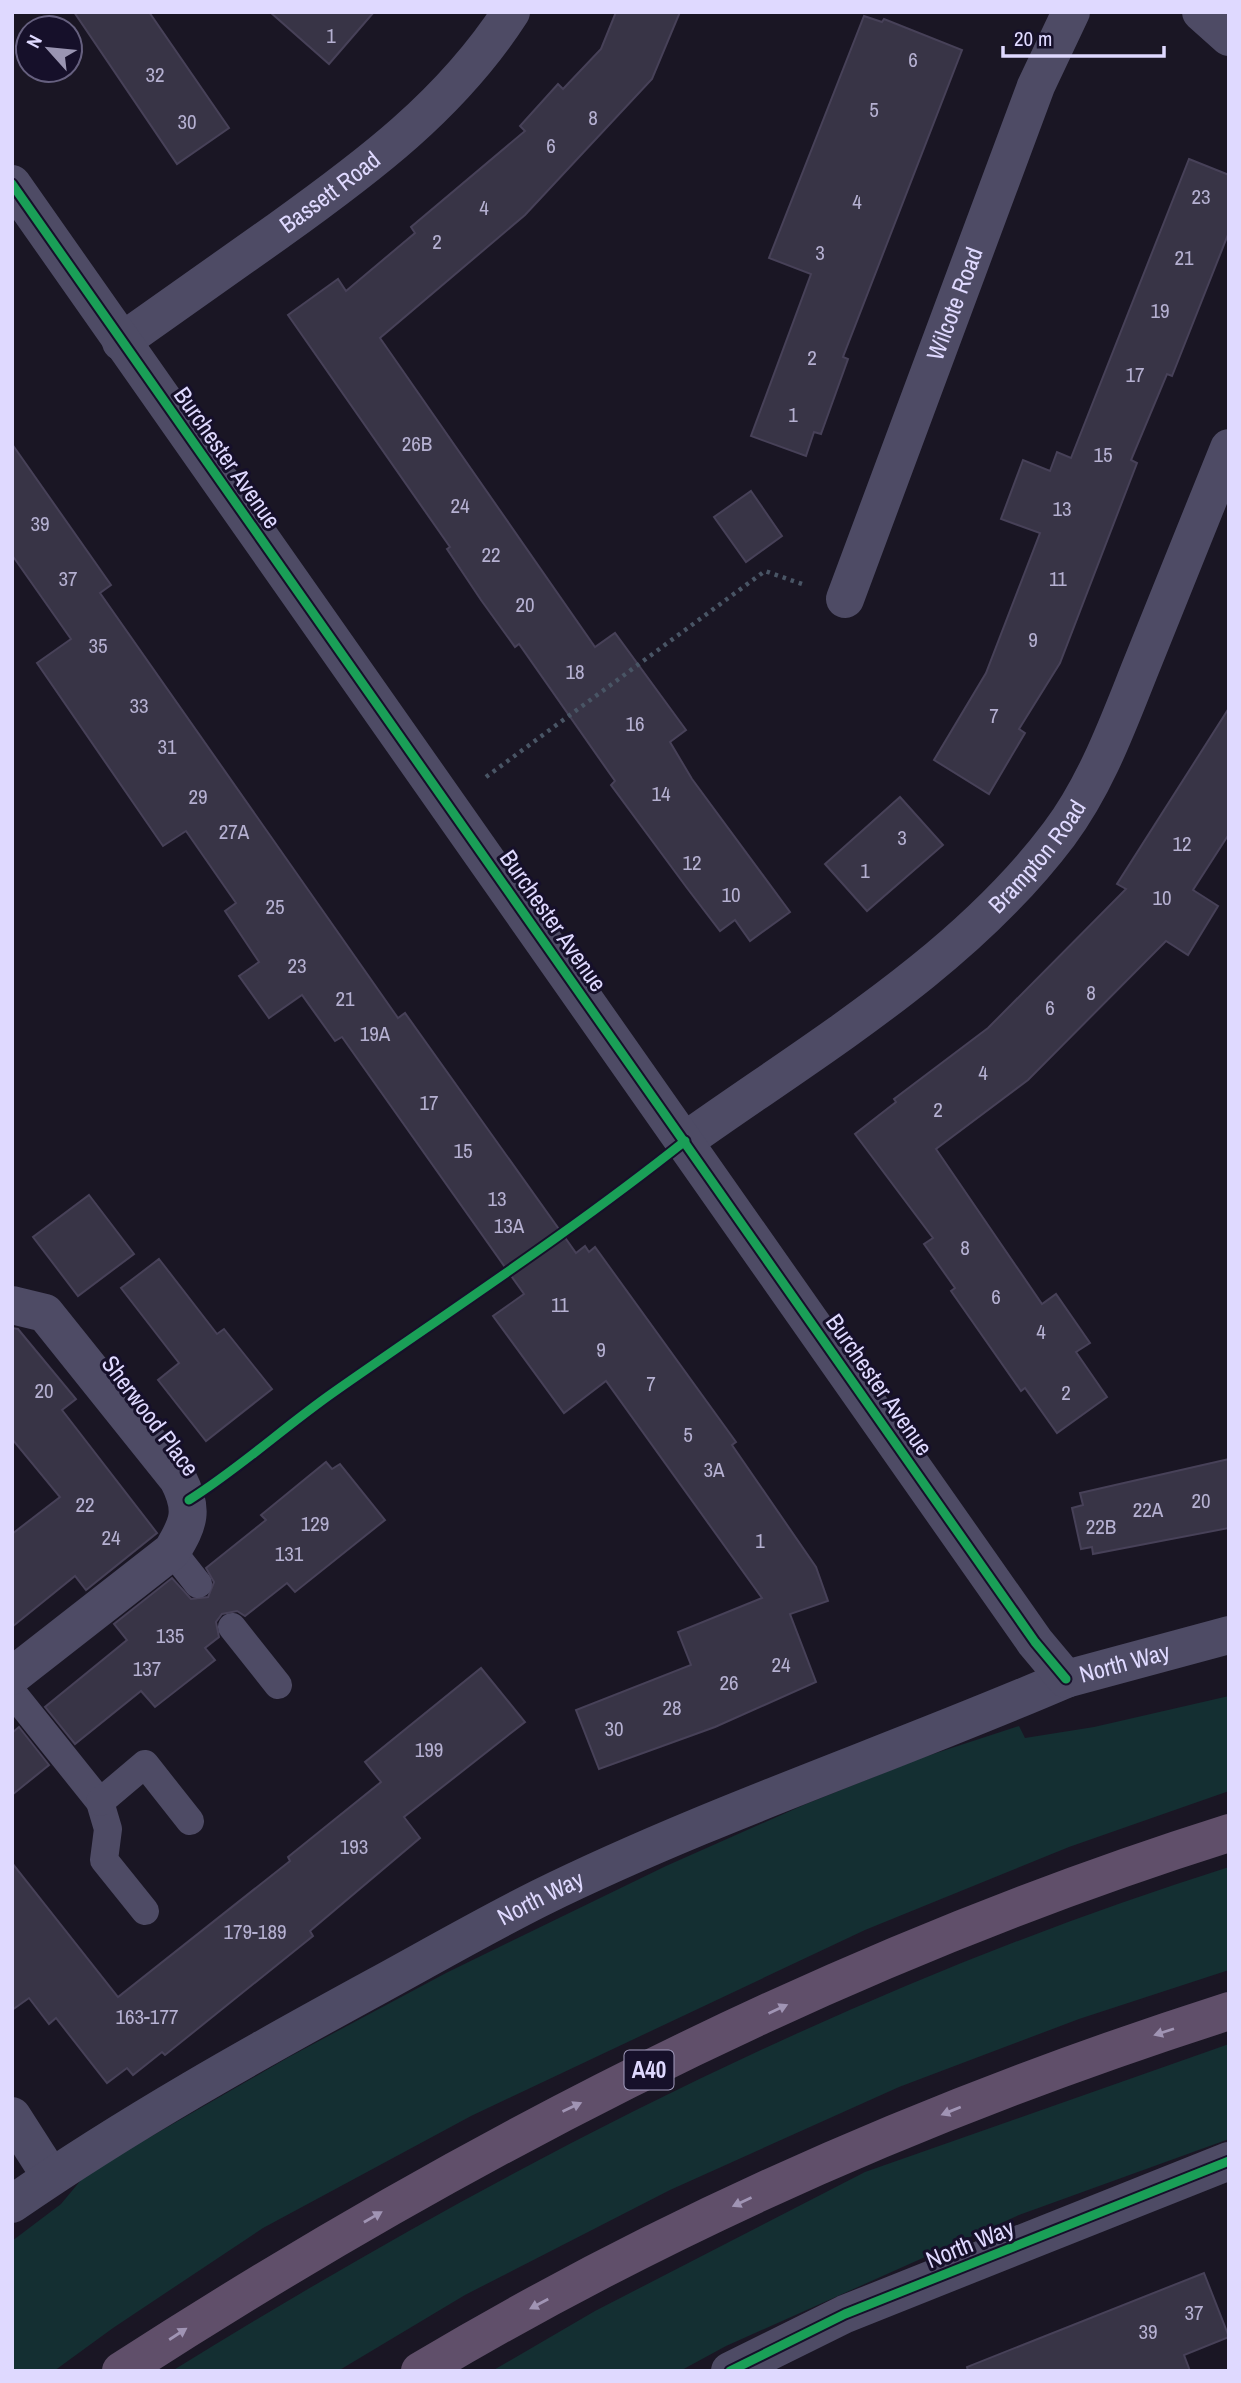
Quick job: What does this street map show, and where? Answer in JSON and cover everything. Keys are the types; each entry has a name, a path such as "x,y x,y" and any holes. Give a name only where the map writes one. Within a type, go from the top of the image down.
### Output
{"highway":[{"name":"A40","path":"121,2371 244,2291 540,2122 806,1996 986,1919 1229,1833"},
{"path":"420,2371 604,2270 881,2139 1029,2081 1229,2011"}],"street":[{"name":"Bassett Road","path":"121,342 358,174 411,130 470,67 510,12"},
{"name":"Wilcote Road","path":"845,599 1036,86 1071,12"},
{"path":"1201,12 1229,37"},
{"name":"Burchester Avenue","path":"12,184 1035,1642 1066,1679"},
{"name":"Brampton Road","path":"685,1141 946,952 1013,888 1060,833 1088,788 1113,736 1229,447"},
{"name":"Sherwood Place","path":"12,1305 45,1313 178,1479 189,1500 186,1528 172,1551 12,1676"},
{"name":"North Way","path":"12,2204 51,2177 278,2040 541,1898 743,1808 967,1721 1066,1679 1229,1635"},
{"path":"12,2116 51,2177"},
{"name":"North Way","path":"730,2371 845,2314 1229,2161"}],"lane":[{"path":"172,1551 198,1584"},
{"path":"232,1627 278,1685"},
{"path":"12,1692 100,1801 108,1829 104,1860 145,1911"},
{"path":"100,1801 145,1763 190,1821"}],"path":[{"path":"448,805 765,571 845,599"}],"green space":[{"path":"1229,1696 1229,1791 1069,1847 865,1930 471,2116 263,2228 113,2328 54,2371 12,2371 12,2241 61,2204 86,2174 289,2057 446,1973 666,1866 806,1804 921,1758 1019,1726 1025,1738 1094,1727"},
{"path":"1229,1867 1229,1970 1079,2019 899,2087 670,2190 465,2295 338,2371 172,2371 425,2222 554,2152 685,2086 818,2024 953,1967 1090,1914"},
{"path":"1229,2044 1229,2139 1019,2215 726,2346 680,2371 492,2371 595,2311 865,2172"}],"building":[{"path":"74,12 149,12 229,128 177,164 84,27 84,14"},
{"path":"270,12 374,12 329,64"},
{"path":"616,12 680,12 652,79 525,215 380,338 595,647 615,633 686,730 670,742 692,779 790,912 750,941 735,920 720,931 687,888 611,785 615,781 519,644 515,647 481,600 447,549 450,547 288,315 338,279 346,291 415,233 411,227 525,131 520,126 558,84 563,89 601,49"},
{"path":"864,16 882,22 884,19 962,50 843,357 848,359 821,434 814,432 806,456 751,436 811,274 769,258"},
{"path":"1189,159 1229,175 1229,232 1172,376 1167,374 1131,460 1137,463 1060,663 1019,729 1025,733 989,794 934,760 986,673 1040,533 1001,519 1023,460 1050,471 1057,452 1071,458"},
{"path":"12,444 111,585 100,593 398,1018 405,1013 576,1253 585,1246 589,1252 595,1247 736,1442 732,1445 816,1567 828,1601 790,1614 816,1682 715,1727 599,1769 576,1710 691,1665 678,1632 762,1598 606,1381 564,1413 493,1316 524,1294 342,1037 335,1041 302,995 269,1018 239,976 259,962 225,911 236,903 186,831 163,846 37,663 71,639 12,555"},
{"path":"751,491 782,536 746,562 714,517"},
{"path":"1229,708 1229,834 1193,890 1218,906 1188,955 1166,941 1028,1080 936,1149 1042,1304 1056,1294 1090,1343 1076,1352 1107,1397 1057,1433 1025,1388 1021,1391 951,1291 955,1288 924,1244 933,1238 855,1134 896,1102 894,1099 988,1028 1126,889 1117,884"},
{"path":"900,797 943,845 867,911 825,864"},
{"path":"89,1195 134,1254 78,1296 33,1237"},
{"path":"159,1259 217,1334 224,1329 272,1389 206,1441 158,1380 179,1363 121,1288"},
{"path":"12,1328 18,1329 76,1399 62,1410 157,1533 86,1590 75,1576 12,1627 12,1534 60,1497 12,1439"},
{"path":"1229,1459 1229,1528 1093,1554 1092,1547 1081,1549 1072,1508 1083,1505 1080,1493"},
{"path":"326,1462 332,1469 340,1464 385,1520 295,1592 287,1583 245,1616 237,1611 222,1614 216,1622 219,1637 205,1648 215,1660 155,1707 141,1691 75,1744 45,1707 127,1640 114,1624 172,1578 191,1599 208,1597 214,1582 206,1568 266,1520 261,1515"},
{"path":"481,1668 525,1722 404,1817 420,1838 310,1931 313,1936 165,2055 162,2052 133,2075 127,2068 107,2083 56,2018 49,2024 29,1998 12,2010 12,1863 118,1997 290,1861 288,1857 381,1782 365,1762"},
{"path":"19,1727 49,1765 12,1795 12,1733"},
{"path":"1204,2273 1229,2337 1184,2355 1190,2371 968,2371 967,2367"}],"cycle path":[{"path":"12,184 1035,1642 1066,1679"},
{"path":"189,1500 334,1392 599,1207 685,1141"},
{"path":"730,2371 845,2314 1229,2161"}]}
